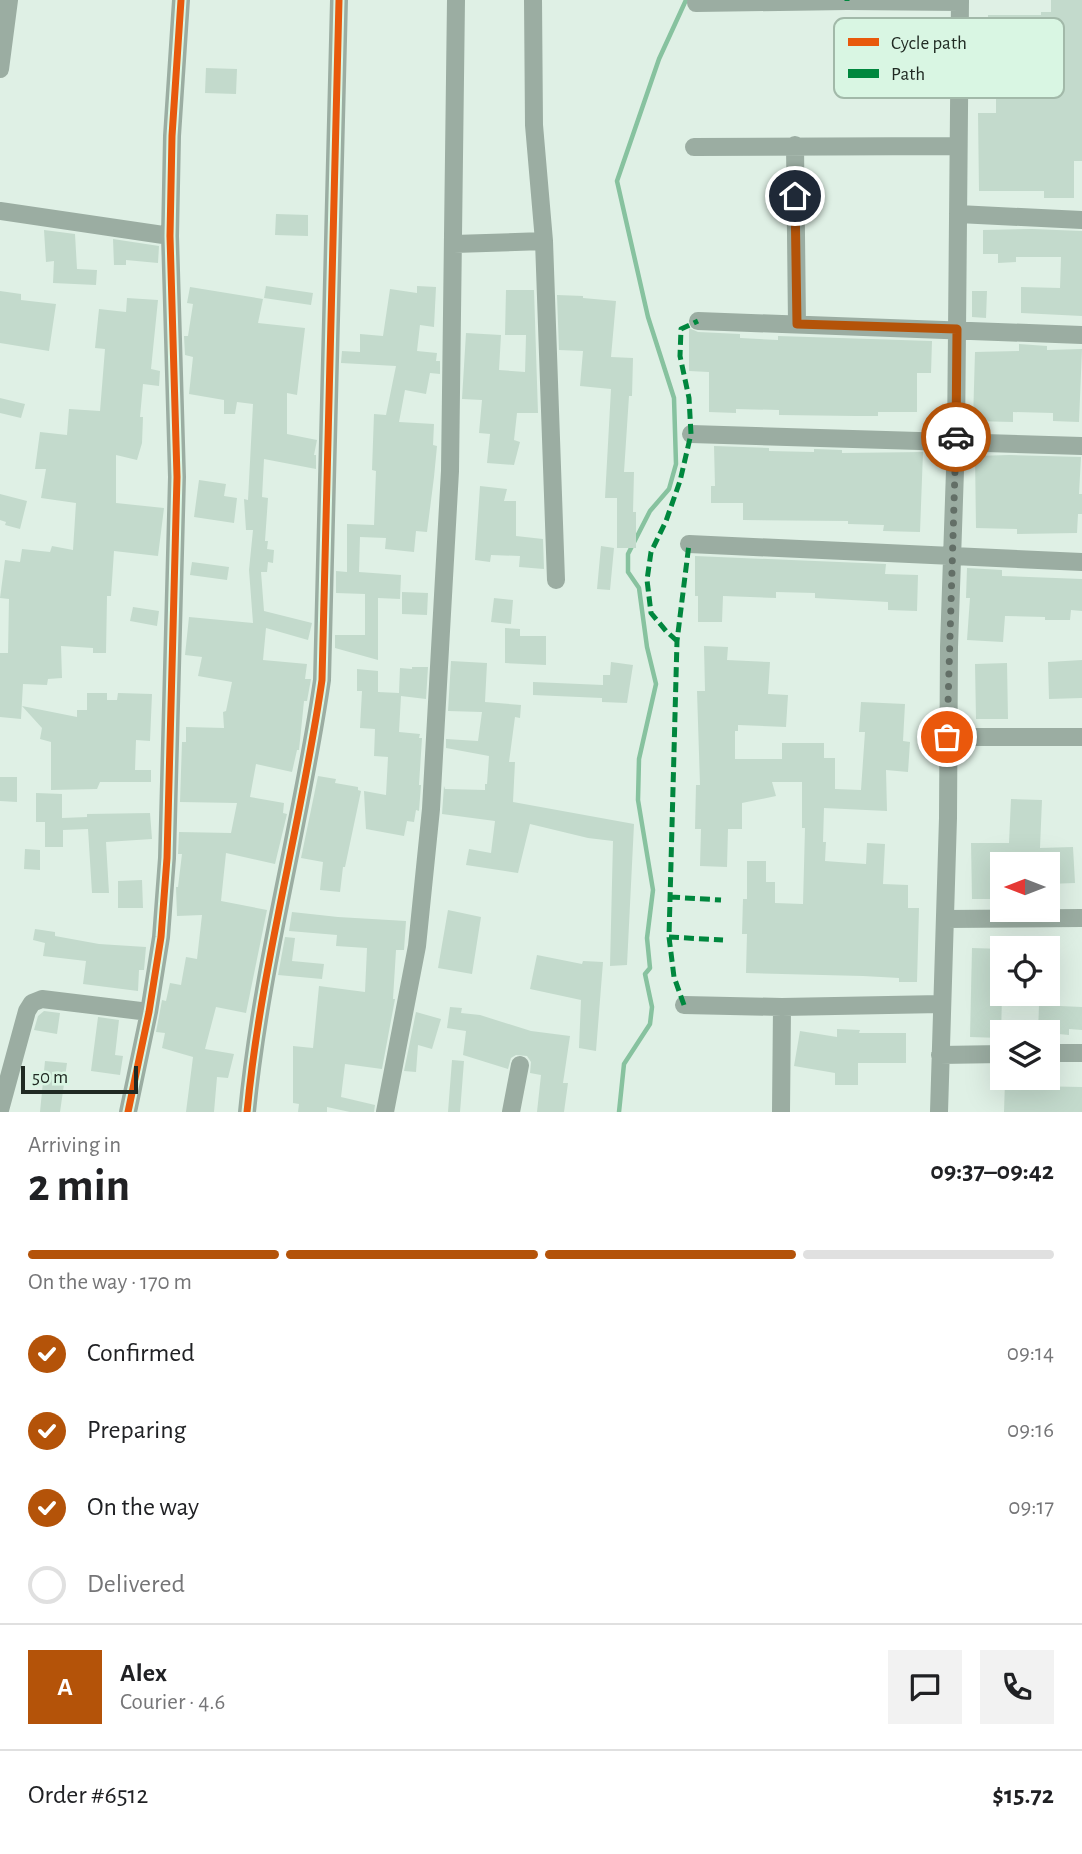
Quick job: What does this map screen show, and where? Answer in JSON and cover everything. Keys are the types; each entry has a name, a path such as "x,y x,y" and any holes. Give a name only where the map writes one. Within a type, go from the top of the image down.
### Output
{"street":[{"path":"0,69 9,0"},
{"path":"128,1112 149,1012 161,937 167,858 177,477 170,236 172,136 181,0"},
{"path":"247,1112 268,957 310,762 322,680 340,0"},
{"path":"385,1112 416,946 431,809 450,471 456,0"},
{"path":"533,0 534,125 544,241 556,580"},
{"path":"696,3 960,1"},
{"path":"939,1112 956,441 959,98"},
{"path":"795,145 797,324"},
{"path":"694,147 958,146"},
{"path":"0,211 170,236"},
{"path":"958,214 1082,220"},
{"path":"454,244 544,241"},
{"path":"698,321 1082,334"},
{"path":"691,434 1082,446"},
{"path":"689,544 1082,562"},
{"path":"947,737 1082,737"},
{"path":"945,919 1082,918"},
{"path":"0,1110 27,1011 32,1003 42,999 149,1012"},
{"path":"684,1005 782,1007 940,1004"},
{"path":"781,1112 782,1007"},
{"path":"1060,1054 1082,1053"},
{"path":"940,1055 990,1054"},
{"path":"511,1112 520,1065"}],"building":[{"path":"1051,0 1082,0 1082,161 1074,161 1074,198 1044,198 1044,191 979,191 978,113 996,113 996,98 1064,98 1064,18 988,18 988,15 1041,15 1041,12 1051,12"},
{"path":"206,68 237,69 236,94 205,93"},
{"path":"276,214 308,215 308,236 275,235"},
{"path":"44,230 75,234 77,269 97,270 96,285 53,283 54,261 46,262"},
{"path":"983,230 1082,231 1082,316 1021,313 1021,287 1060,288 1061,257 1016,257 1016,262 998,263 998,254 983,254"},
{"path":"113,239 159,246 158,263 126,260 126,265 114,265"},
{"path":"266,286 313,293 311,305 264,298"},
{"path":"417,286 436,287 434,327 420,325 417,351 437,353 436,361 440,361 440,374 430,373 426,394 405,390 399,422 434,424 433,445 437,446 434,477 427,532 416,531 414,552 385,549 386,538 360,537 359,572 401,575 400,599 378,598 378,660 335,648 335,635 365,635 365,594 336,593 336,571 347,572 347,524 374,525 374,414 386,415 396,366 341,363 342,351 360,352 360,334 383,336 390,289 417,293"},
{"path":"190,287 263,299 258,323 305,328 297,395 287,393 287,434 317,440 314,455 316,469 264,459 262,497 268,498 265,541 268,541 267,549 274,550 273,563 268,562 267,572 261,572 264,611 312,623 308,640 266,628 263,660 307,664 305,679 311,679 307,701 304,701 299,750 292,772 256,764 250,797 284,803 283,813 287,814 275,864 226,853 221,901 267,910 246,1013 216,1007 205,1049 234,1054 228,1078 217,1077 214,1112 186,1112 193,1057 162,1048 165,1033 156,1032 162,1000 166,1001 170,983 181,985 186,957 197,959 202,915 177,916 176,887 182,854 178,854 179,832 231,833 237,803 180,802 182,742 186,742 186,727 224,728 223,712 226,711 232,682 198,676 202,657 185,655 189,617 253,623 249,570 253,530 246,530 244,499 248,500 253,404 237,402 235,414 224,414 224,400 189,394 193,357 185,355 184,336 188,336 193,304 187,303"},
{"path":"506,290 534,290 538,413 517,413 514,440 520,442 514,465 487,463 490,434 479,433 482,400 462,399 466,333 501,335 499,370 525,372 526,335 505,335"},
{"path":"0,291 21,294 21,300 56,304 49,351 0,343"},
{"path":"972,291 987,291 986,318 972,317"},
{"path":"557,295 616,301 611,357 633,358 624,472 634,472 636,548 617,548 617,498 605,498 611,389 580,386 583,351 559,350"},
{"path":"127,298 158,300 151,369 160,371 159,386 143,384 140,417 143,417 142,443 137,460 116,455 116,503 164,508 158,556 114,551 111,596 107,596 106,653 93,653 93,648 61,646 62,678 48,679 47,685 23,684 21,719 0,717 0,653 8,653 9,599 0,598 5,560 20,562 22,549 50,552 52,546 73,550 76,503 41,498 46,469 35,469 40,432 67,435 69,409 100,411 105,349 95,348 99,309 126,312"},
{"path":"689,328 698,332 740,334 740,338 778,340 778,336 932,341 931,373 917,373 917,412 878,412 878,416 856,416 779,415 779,410 736,409 736,413 709,412 709,372 689,371"},
{"path":"1019,344 1047,346 1047,350 1082,349 1079,422 1053,421 1053,413 1013,412 1013,422 973,421 975,352 1019,351"},
{"path":"0,398 25,404 21,418 0,413"},
{"path":"714,446 769,448 769,451 814,452 814,449 842,450 842,453 923,452 920,532 883,531 884,525 848,524 848,521 743,520 743,503 711,503 711,486 715,486"},
{"path":"975,456 1081,457 1079,494 1082,494 1082,514 1078,514 1077,533 1017,534 1017,529 976,528"},
{"path":"199,480 226,484 224,496 237,498 234,523 194,517"},
{"path":"480,486 507,489 504,501 516,501 516,536 543,539 544,569 519,567 520,556 491,555 490,562 475,560"},
{"path":"0,494 27,501 20,529 5,525 6,522 0,520"},
{"path":"601,546 614,548 610,590 597,589"},
{"path":"695,556 886,564 885,574 918,575 917,611 888,610 888,602 815,598 815,593 776,592 776,598 723,596 722,622 698,622"},
{"path":"192,562 229,567 227,580 190,575"},
{"path":"967,568 1002,570 1002,576 1082,579 1082,611 1071,610 1070,620 1005,616 1003,642 967,640 970,598 966,598"},
{"path":"402,592 428,593 427,615 402,614"},
{"path":"494,598 513,600 511,624 491,622"},
{"path":"133,607 159,611 157,626 130,621"},
{"path":"505,628 520,629 520,636 546,636 546,665 505,663"},
{"path":"704,646 728,647 727,660 770,662 768,694 788,695 786,727 738,725 738,731 735,731 735,759 782,759 782,743 824,743 824,758 835,758 835,789 861,790 865,732 859,732 861,702 905,704 903,741 910,742 908,772 886,770 887,811 824,808 823,842 826,842 825,861 866,864 867,843 885,844 883,884 908,885 908,908 919,908 917,982 863,976 746,973 747,934 742,934 743,899 747,899 747,861 766,861 766,882 775,882 775,903 803,904 805,828 802,828 802,782 772,782 776,796 742,803 742,829 728,829 727,867 700,866 701,829 695,829 696,785 700,785 697,691 705,691"},
{"path":"1082,660 1082,698 1049,699 1048,662"},
{"path":"451,661 487,663 485,702 521,705 520,718 515,717 509,762 515,762 513,802 634,824 627,965 610,966 613,841 530,824 518,873 466,865 469,849 491,853 495,821 442,814 444,786 445,789 485,790 489,756 446,748 446,739 478,741 482,712 448,711"},
{"path":"611,662 633,665 627,703 602,702 602,698 533,695 533,682 603,685 603,675 610,675"},
{"path":"1007,663 1008,719 976,719 975,664"},
{"path":"428,667 426,699 401,696 399,732 420,734 419,738 422,738 419,811 416,810 414,822 407,821 404,836 366,829 364,791 386,795 388,757 374,756 375,729 360,728 362,691 357,691 357,669 378,671 378,692 399,693 400,668"},
{"path":"87,693 107,693 107,700 117,700 118,693 152,694 150,741 136,740 135,770 151,770 151,782 100,782 97,789 51,790 51,742 40,739 42,728 22,706 77,717 77,710 87,710"},
{"path":"318,776 336,779 335,783 358,787 361,791 343,867 340,892 320,890 323,862 301,858"},
{"path":"0,777 17,777 17,802 0,801"},
{"path":"36,793 62,794 62,818 87,817 87,814 150,813 152,839 106,842 109,893 92,893 88,829 63,830 63,847 45,847 45,822 36,822"},
{"path":"1011,799 1042,800 1040,848 1073,847 1075,883 1060,884 1060,852 990,852 990,899 972,899 971,843 1009,843"},
{"path":"25,849 40,850 40,870 24,869"},
{"path":"142,880 143,908 118,908 118,881"},
{"path":"448,910 481,917 472,974 438,968"},
{"path":"292,912 406,921 404,950 396,950 395,999 382,1069 345,1064 341,1097 375,1105 374,1112 350,1112 327,1107 327,1112 298,1112 299,1104 293,1103 293,1046 313,1048 319,986 365,992 367,948 336,946 337,935 289,931"},
{"path":"35,929 55,932 55,936 99,944 146,947 144,970 139,970 138,991 83,984 86,961 43,956 45,943 33,940"},
{"path":"285,937 295,938 292,961 324,964 322,979 278,975"},
{"path":"972,948 990,949 990,1006 1002,1006 1001,1020 990,1020 990,1038 970,1037"},
{"path":"537,955 582,964 583,961 603,962 596,1051 579,1048 581,1000 530,989"},
{"path":"1039,1006 1082,1007 1082,1030 1069,1029 1069,1035 1060,1034 1060,1020 1038,1020"},
{"path":"450,1007 462,1008 461,1013 480,1015 531,1031 570,1036 563,1083 568,1083 564,1112 537,1112 541,1075 530,1073 531,1062 527,1056 516,1055 511,1058 508,1069 463,1055 466,1031 447,1028"},
{"path":"44,1011 60,1013 57,1034 34,1030 38,1016"},
{"path":"416,1012 441,1019 432,1049 418,1045 416,1072 404,1071"},
{"path":"98,1017 119,1020 115,1055 123,1056 120,1075 91,1071"},
{"path":"837,1029 860,1030 859,1033 906,1033 906,1063 858,1063 858,1085 835,1085 835,1073 794,1066 800,1031 837,1037"},
{"path":"452,1060 464,1061 460,1112 448,1112"},
{"path":"45,1061 67,1063 60,1112 40,1112"},
{"path":"1060,1087 1082,1087 1082,1112 1004,1112 1005,1090 1060,1090"}],"waterway":[{"path":"619,1112 624,1064 650,1024 652,1007 645,974 650,968 647,938 653,890 638,800 639,759 656,684 647,647 639,588 628,572 628,554 650,511 669,489 676,464 674,398 648,317 617,181 659,59 686,0"}],"marked path":[{"path":"677,641 651,613 647,580 651,552 666,521 680,481 691,434 689,398 680,356 681,329 698,321"},
{"path":"684,1005 674,977 669,937 677,641 689,544"},
{"path":"670,897 721,900"},
{"path":"669,937 723,940"}],"cycle path":[{"path":"128,1112 149,1012 161,937 167,858 177,477 170,236 172,136 181,0"},
{"path":"247,1112 271,949 322,680 339,0"}],"way so far":[{"path":"947,737 956,437"}],"route":[{"path":"795,196 797,324 957,329 956,437"}]}
